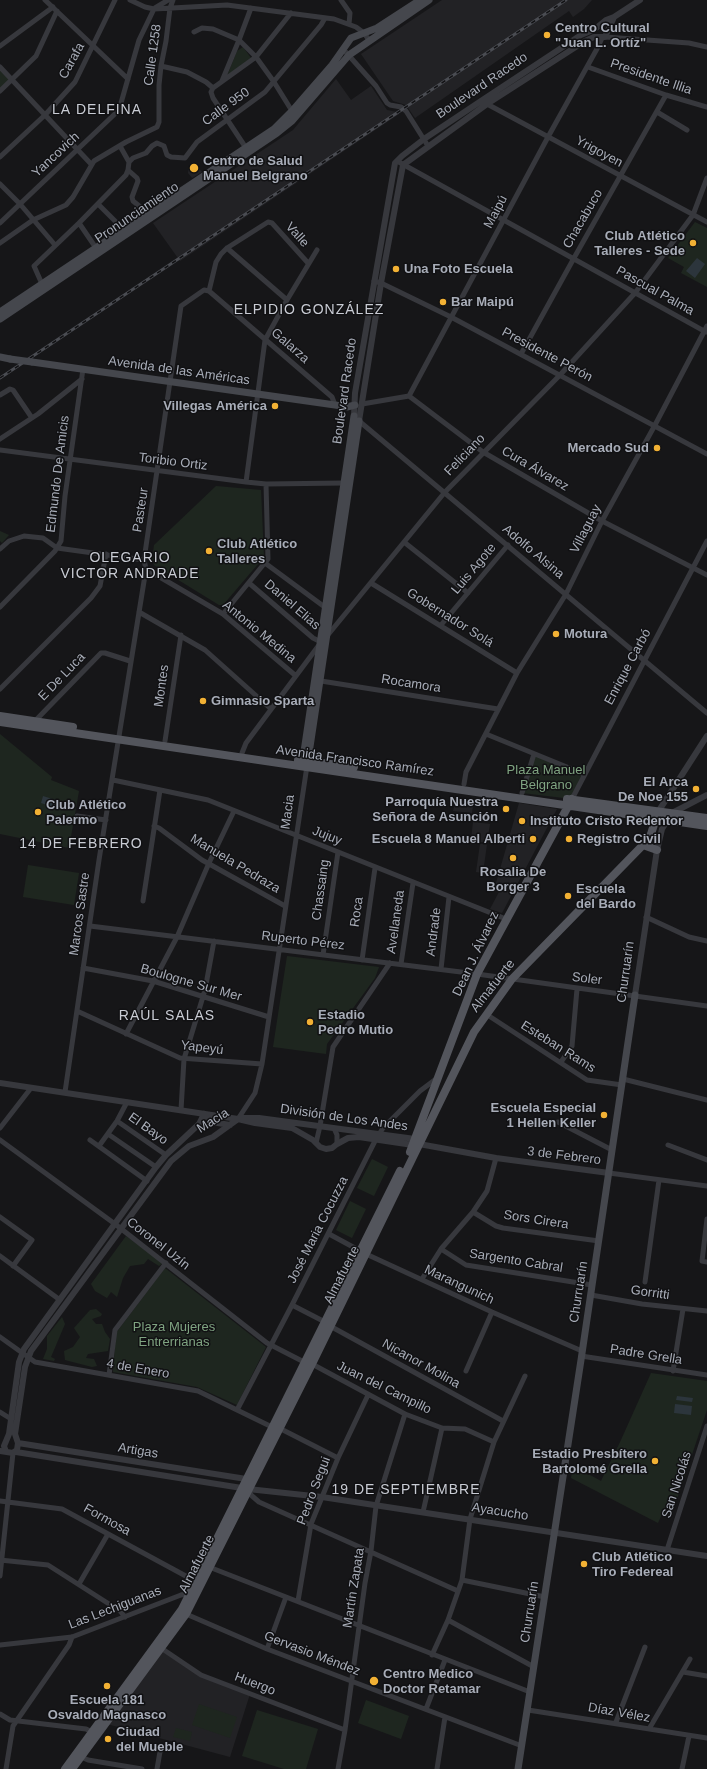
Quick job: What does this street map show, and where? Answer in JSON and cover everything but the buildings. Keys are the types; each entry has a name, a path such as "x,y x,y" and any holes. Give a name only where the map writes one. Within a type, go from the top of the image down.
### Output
{"main road":[{"name":"Pronunciamiento","path":"0,312 274,128 292,111 332,64 351,38 382,25 420,0"},
{"name":"Pronunciamiento","path":"0,319 277,134 292,121 349,55 429,0"},
{"name":"Avenida de las Américas","path":"0,358 334,405 351,406"},
{"name":"Boulevard Racedo","path":"305,763 344,483 357,419"},
{"name":"Boulevard Racedo","path":"305,763 321,681 328,635 357,419"},
{"name":"Avenida Francisco Ramírez","path":"0,716 35,721 118,737 165,741 242,752 305,763 657,815 672,813 707,818"},
{"name":"Avenida Francisco Ramírez","path":"0,722 464,784 570,802"},
{"name":"Dean J. Álvarez","path":"416,1143 477,974 570,802"},
{"name":"Avenida Francisco Ramírez","path":"657,815 666,820 707,826"},
{"name":"Almafuerte","path":"65,1769 177,1616 276,1428 416,1143 469,1041 486,1014 512,979 643,845 651,834 657,815"},
{"path":"643,845 657,850"},
{"name":"Churruarín","path":"518,1769 623,1082 634,996"},
{"name":"Almafuerte","path":"72,1769 186,1614 245,1488 246,1479 276,1428"}],"street":[{"path":"45,0 128,79"},
{"name":"Carafa","path":"0,157 45,115 75,82 94,46 114,0"},
{"path":"130,0 145,7 154,9 227,5 325,18 349,24 364,33 369,40"},
{"path":"154,9 168,0"},
{"name":"Calle 1258","path":"0,243 33,220 62,208 70,202 91,164 120,146 157,127 159,122 159,85 161,66 170,8 173,0"},
{"path":"342,0 350,13 349,24"},
{"name":"Boulevard Racedo","path":"357,419 362,404 381,283 404,165 486,102 581,35 598,27 611,17 614,17 640,0"},
{"path":"222,82 251,8"},
{"path":"0,46 55,9"},
{"path":"0,91 36,56 55,9"},
{"name":"Yancovich","path":"0,223 119,110 139,40 154,9"},
{"path":"212,90 256,57 291,13"},
{"path":"603,36 614,17"},
{"name":"Calle 950","path":"129,162 133,158 146,153 157,142 164,146 167,155 171,157 185,158 197,142 258,97 274,82 321,25 325,18"},
{"path":"603,36 605,26 598,27 596,35 603,36 689,43 707,47"},
{"path":"194,32 202,28 213,29 239,40 256,57 292,111"},
{"name":"Boulevard Racedo","path":"351,406 393,169 397,161 424,139 585,41 591,38 603,36"},
{"name":"Maipú","path":"410,396 548,137 588,67 603,36"},
{"path":"343,49 376,86 387,103 406,110 428,146"},
{"path":"161,66 187,72 206,82 212,90 213,98 246,148"},
{"path":"0,67 91,164"},
{"name":"Presidente Illia","path":"588,67 666,96 707,107"},
{"name":"Chacabuco","path":"521,354 666,96"},
{"name":"Yrigoyen","path":"486,102 707,222"},
{"path":"657,112 687,130"},
{"path":"42,284 34,266 126,175 129,162 120,146"},
{"name":"Pascual Palma","path":"397,161 635,293 706,330"},
{"path":"128,170 137,178 138,181 132,196 132,201 148,213"},
{"name":"Feliciano","path":"242,752 246,743 321,642 445,492 560,375 635,293 693,215 707,178"},
{"path":"0,184 20,204 56,245"},
{"path":"98,204 124,229"},
{"name":"Valle","path":"227,248 270,222 308,263"},
{"path":"79,223 96,248"},
{"path":"209,291 218,258 227,248 287,300"},
{"path":"246,482 265,340 308,263 317,250"},
{"name":"Presidente Perón","path":"374,281 451,317 707,454"},
{"name":"Pasteur","path":"118,737 146,569 144,560 172,382 181,306 204,290 209,291"},
{"name":"Galarza","path":"209,291 332,397 334,405"},
{"name":"Villaguay","path":"464,784 466,772 517,672 566,594 602,521 706,330"},
{"name":"Edmundo De Amicis","path":"0,607 57,548 62,535 70,459 83,369"},
{"path":"0,438 32,418 82,379"},
{"path":"0,395 10,389 13,390 32,418"},
{"path":"351,406 410,396"},
{"name":"Cura Álvarez","path":"410,396 483,452 602,521 707,575"},
{"name":"Adolfo Alsina","path":"351,406 357,419 707,714"},
{"name":"Toribio Ortiz","path":"0,450 158,472 266,484 344,483"},
{"path":"223,614 265,563 268,556 266,484"},
{"path":"0,548 14,538 24,536 43,538 57,548 144,560"},
{"name":"Enrique Carbó","path":"570,802 707,541"},
{"path":"404,542 468,593"},
{"name":"Luis Agote","path":"441,625 508,546"},
{"path":"0,689 97,592 101,581 106,554"},
{"path":"265,563 326,608"},
{"name":"Antonio Medina","path":"146,569 223,614 296,676"},
{"name":"Daniel Elias","path":"249,583 313,638 321,642"},
{"name":"Gobernador Solá","path":"371,583 517,672"},
{"path":"139,612 206,650 271,709"},
{"name":"Montes","path":"165,741 180,635"},
{"name":"E De Luca","path":"35,721 101,653 130,662"},
{"name":"Rocamora","path":"321,681 498,709"},
{"path":"486,734 584,774"},
{"path":"657,815 707,736"},
{"name":"Marcos Sastre","path":"65,1092 113,780 118,737"},
{"path":"522,793 534,754"},
{"name":"Macia","path":"3,1451 11,1419 21,1353 118,1226 175,1157 189,1146 230,1126 238,1119 255,1093 262,1064 296,835 305,763"},
{"name":"Jujuy","path":"113,780 204,799 413,883 506,918"},
{"path":"143,901 160,790"},
{"path":"666,820 672,813 707,795"},
{"path":"126,1034 177,937 209,863 234,811"},
{"path":"77,816 106,820"},
{"name":"Churruarín","path":"634,996 657,850 662,829 666,820"},
{"name":"Manuela Pedraza","path":"154,826 209,863 285,906"},
{"name":"Chassaing","path":"323,955 338,852"},
{"name":"Roca","path":"362,960 375,868"},
{"name":"Avellaneda","path":"401,964 413,883"},
{"name":"Andrade","path":"440,969 449,897"},
{"path":"646,917 689,937 707,941"},
{"name":"Ruperto Pérez","path":"90,926 512,979"},
{"path":"181,1110 184,1059 203,998 214,941"},
{"name":"Avellaneda","path":"320,1126 333,1047 390,963"},
{"name":"Boulogne Sur Mer","path":"83,968 153,981 203,998 269,1017"},
{"name":"Soler","path":"512,979 707,1006"},
{"path":"561,1062 572,1046 577,989"},
{"name":"Yapeyú","path":"77,1011 184,1059 262,1064"},
{"name":"Esteban Rams","path":"486,1014 592,1082 623,1082 707,1100"},
{"name":"José Maria Cocuzza","path":"237,1410 378,1137 420,1091 439,1077"},
{"name":"División de Los Andes","path":"0,1083 292,1128 320,1147 326,1149 332,1148 337,1144 354,1137 378,1137"},
{"path":"0,1128 31,1088"},
{"path":"99,1146 117,1121 128,1102"},
{"name":"Macia","path":"14,1453 17,1442 15,1434 25,1367 28,1358 118,1226 156,1167 166,1155 199,1124 204,1114"},
{"name":"División de Los Andes","path":"204,1114 212,1122 230,1126"},
{"name":"División de Los Andes","path":"238,1119 259,1118 320,1126 416,1143"},
{"name":"El Bayo","path":"117,1121 166,1155"},
{"path":"558,1122 612,1150"},
{"path":"316,1143 320,1126"},
{"path":"334,1128 337,1135 337,1144"},
{"path":"108,1134 156,1167"},
{"name":"Coronel Uzín","path":"0,1140 118,1226 270,1345 308,1363"},
{"path":"90,1140 147,1181"},
{"name":"3 de Febrero","path":"416,1143 496,1158 707,1186"},
{"path":"668,1145 701,1159 707,1160"},
{"path":"422,1279 441,1249 473,1212 487,1191 496,1158"},
{"path":"645,1282 659,1180"},
{"name":"Sors Cirera","path":"473,1212 496,1226 504,1228 598,1241"},
{"path":"0,1217 32,1240 13,1266"},
{"path":"704,1261 707,1219"},
{"name":"Marangunich","path":"328,1234 363,1252 582,1354"},
{"name":"Sargento Cabral","path":"441,1249 466,1266 592,1285"},
{"path":"0,1256 60,1300"},
{"path":"109,1375 115,1330 166,1263"},
{"name":"Gorritti","path":"591,1295 683,1309 694,1308 707,1310"},
{"name":"Nicanor Molina","path":"292,1306 502,1421"},
{"path":"673,1371 683,1309"},
{"path":"466,1371 492,1312"},
{"name":"4 de Enero","path":"0,1337 35,1362 198,1391 338,1458"},
{"name":"Padre Grella","path":"582,1354 673,1371 707,1375"},
{"name":"Juan del Campillo","path":"308,1363 405,1414 442,1428 465,1429 494,1442"},
{"path":"432,1655 448,1620 462,1580 470,1519 494,1442 502,1421 525,1376"},
{"name":"Pedro Segui","path":"298,1601 311,1524 338,1458 368,1395"},
{"path":"0,1412 11,1419"},
{"name":"Martín Zapata","path":"338,1769 371,1551 376,1506 405,1414"},
{"name":"San Nicolás","path":"667,1550 707,1426"},
{"path":"423,1512 442,1428"},
{"name":"Artigas","path":"6,1439 246,1479"},
{"name":"Artigas","path":"3,1451 245,1488"},
{"path":"0,1576 14,1453"},
{"path":"245,1488 259,1502 458,1591"},
{"name":"Ayacucho","path":"245,1488 322,1497 707,1556"},
{"name":"Formosa","path":"0,1501 62,1509 195,1582"},
{"path":"79,1584 108,1534"},
{"path":"1,1560 45,1564 120,1611 125,1617"},
{"path":"209,1567 530,1692"},
{"path":"462,1580 545,1597"},
{"name":"Las Lechiguanas","path":"0,1645 72,1637 189,1593"},
{"path":"267,1649 286,1597"},
{"name":"Gervasio Méndez","path":"186,1614 267,1649 522,1746"},
{"path":"448,1620 534,1667"},
{"path":"6,1769 11,1733 16,1720 69,1645 72,1637"},
{"name":"Huergo","path":"161,1648 201,1675 345,1730"},
{"path":"616,1722 645,1648"},
{"path":"649,1729 690,1659"},
{"path":"426,1709 445,1660"},
{"path":"683,1672 707,1676"},
{"name":"Díaz Vélez","path":"528,1710 616,1722 707,1738"},
{"path":"0,1714 10,1720 86,1729 92,1732"},
{"path":"437,1769 445,1717"},
{"path":"682,1769 689,1736"},
{"path":"157,1769 161,1746"},
{"path":"81,1757 88,1760 142,1769"}],"shaded area":[{"path":"442,0 592,0 584,9 573,17 569,11 415,118 406,105 393,101 361,54"},
{"path":"336,79 351,100 371,86 387,110 397,112 399,114 180,261 153,223 293,130"},
{"name":"Centro de Salud Manuel Belgrano","path":"193,162 202,172 192,178 188,173 189,165"},
{"path":"697,258 705,264 695,278 686,271"},
{"path":"43,796 59,801 56,808 41,803"},
{"path":"455,803 473,805 472,813 453,811"},
{"path":"519,803 557,809 502,913 490,909 499,892 494,890"},
{"path":"473,822 490,824 487,843 471,840"},
{"path":"480,844 487,844 483,873 476,872"},
{"path":"677,1396 693,1398 692,1402 676,1400"},
{"path":"675,1404 692,1406 691,1415 674,1413"},
{"path":"161,1648 201,1675 250,1694 230,1757 107,1724"}],"green space":[{"path":"243,47 251,58 227,76 237,51"},
{"path":"0,67 13,80 0,91"},
{"name":"Club Atlético Talleres - Sede","path":"695,222 707,228 707,287 681,273 684,267 668,258"},
{"name":"Club Atlético Talleres","path":"216,486 261,490 264,557 223,605 219,605 154,565 152,561 154,545"},
{"path":"0,531 9,535 2,543 0,541"},
{"name":"Club Atlético Palermo","path":"0,734 52,777 51,780 79,791 69,848 0,834"},
{"name":"Plaza Manuel Belgrano","path":"534,754 584,774 572,799 522,793"},
{"path":"28,865 79,873 74,905 23,897"},
{"name":"Estadio Pedro Mutio","path":"287,956 379,967 375,978 327,1044 326,1054 273,1047"},
{"path":"372,1159 388,1167 374,1196 357,1188"},
{"path":"350,1201 366,1209 352,1238 336,1230"},
{"path":"126,1236 163,1263 159,1266 148,1259 144,1264 130,1266 123,1278 117,1297 111,1292 107,1298 95,1291 91,1284"},
{"name":"Plaza Mujeres Entrerrianas","path":"165,1268 266,1347 237,1405 197,1387 113,1372 116,1333"},
{"path":"96,1309 102,1314 101,1316 92,1319 96,1324 102,1324 110,1339 108,1351 88,1354 86,1358 94,1359 97,1366 92,1367 65,1360 64,1351 73,1347 80,1337 74,1328 90,1310"},
{"path":"62,1317 65,1324 51,1357 55,1359 54,1361 43,1359 47,1349 47,1336"},
{"path":"651,1373 707,1381 707,1410 674,1508 671,1516 662,1514 658,1523 571,1478 572,1472 590,1475 601,1481"},
{"path":"366,1700 409,1716 401,1739 358,1723"},
{"path":"199,1704 237,1717 230,1738 192,1725"},
{"path":"257,1710 318,1729 306,1769 284,1769 242,1756"},
{"path":"176,1728 192,1732 190,1741 173,1737"}],"railway":[{"path":"0,378 566,0"}],"place":[{"name":"Centro Cultural \"Juan L. Ortíz\"","path":"547,35"},
{"name":"Centro de Salud Manuel Belgrano","path":"194,168"},
{"name":"Club Atlético Talleres - Sede","path":"693,243"},
{"name":"Una Foto Escuela","path":"396,269"},
{"name":"Bar Maipú","path":"443,302"},
{"name":"Villegas América","path":"275,406"},
{"name":"Mercado Sud","path":"657,448"},
{"name":"Club Atlético Talleres","path":"209,551"},
{"name":"Motura","path":"556,634"},
{"name":"Gimnasio Sparta","path":"203,701"},
{"name":"El Arca De Noe 155","path":"696,789"},
{"name":"Parroquía Nuestra Señora de Asunción","path":"506,809"},
{"name":"Club Atlético Palermo","path":"38,812"},
{"name":"Instituto Cristo Redentor","path":"522,821"},
{"name":"Escuela 8 Manuel Alberti","path":"533,839"},
{"name":"Registro Civil","path":"569,839"},
{"name":"Rosalia De Borger 3","path":"513,858"},
{"name":"Escuela del Bardo","path":"568,896"},
{"name":"Estadio Pedro Mutio","path":"310,1022"},
{"name":"Escuela Especial 1 Hellen Keller","path":"604,1115"},
{"name":"Estadio Presbítero Bartolomé Grella","path":"655,1461"},
{"name":"Club Atlético Tiro Federeal","path":"584,1564"},
{"name":"Centro Medico Doctor Retamar","path":"374,1681"},
{"name":"Escuela 181 Osvaldo Magnasco","path":"107,1686"},
{"name":"Ciudad del Mueble","path":"108,1739"}],"district":[{"name":"LA DELFINA","path":"97,110"},
{"name":"ELPIDIO GONZÁLEZ","path":"309,310"},
{"name":"OLEGARIO VICTOR ANDRADE","path":"130,566"},
{"name":"14 DE FEBRERO","path":"81,844"},
{"name":"RAÚL SALAS","path":"167,1016"},
{"name":"19 DE SEPTIEMBRE","path":"406,1490"}]}
